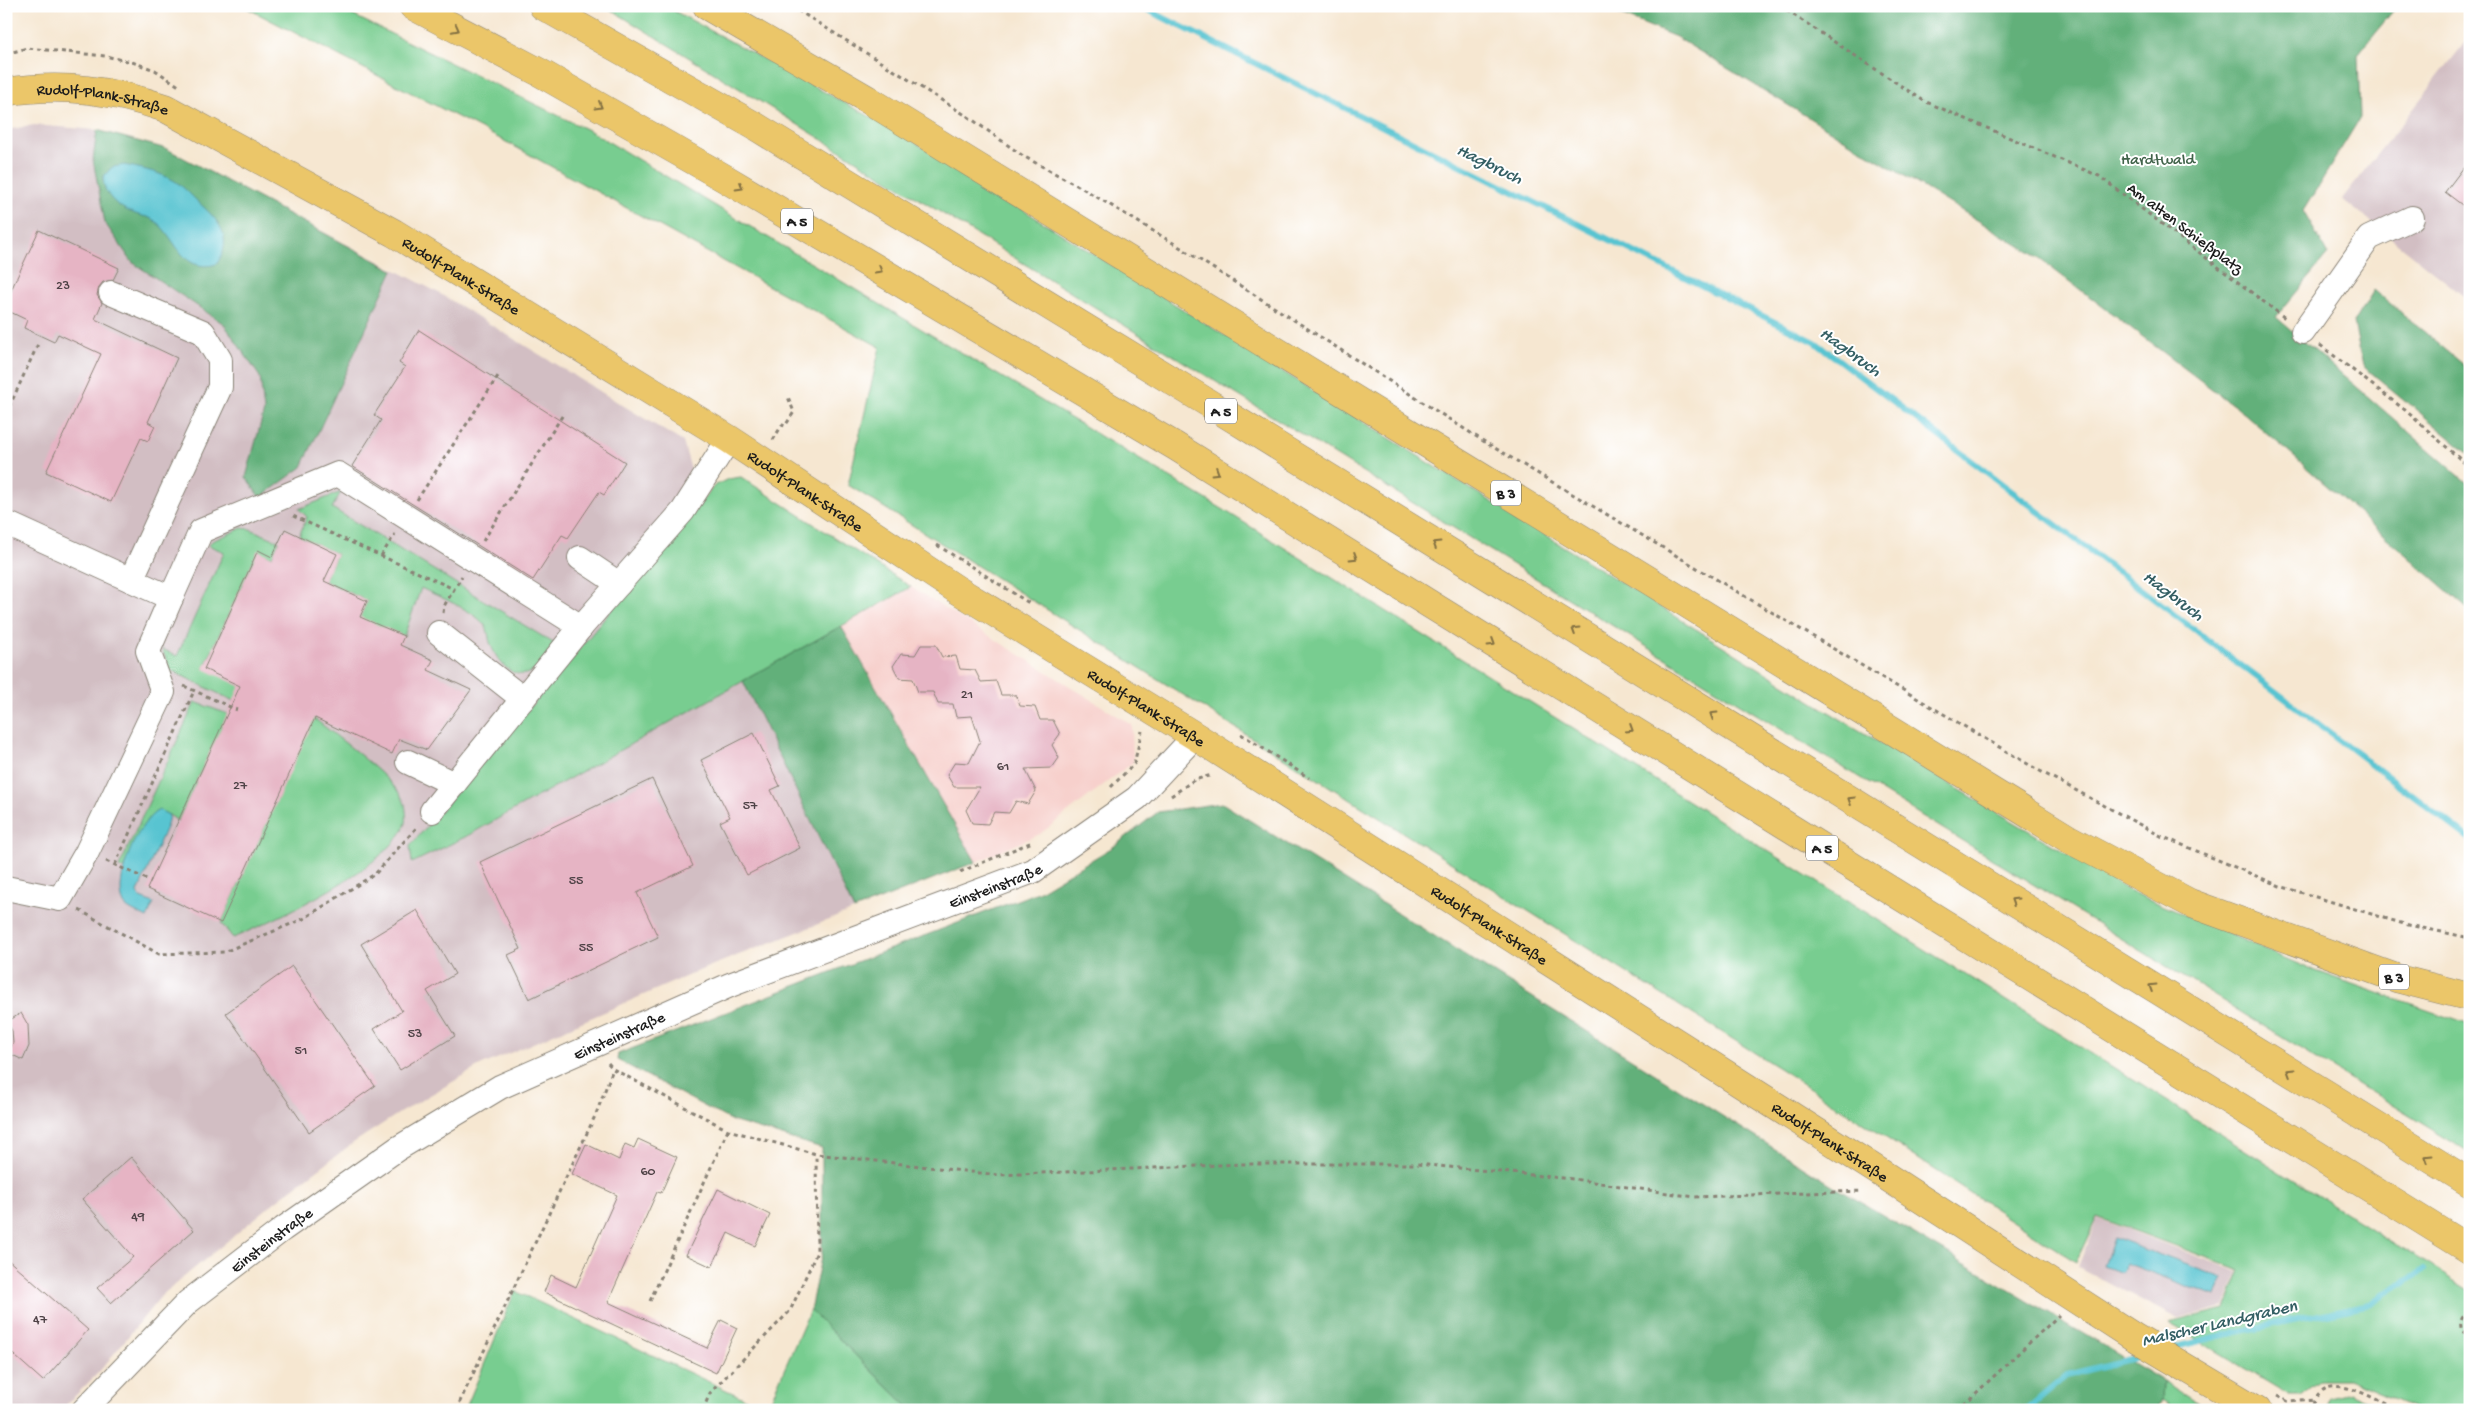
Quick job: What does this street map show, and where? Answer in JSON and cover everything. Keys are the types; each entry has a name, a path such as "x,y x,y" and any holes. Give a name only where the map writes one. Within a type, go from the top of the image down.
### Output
{"main road":[{"name":"A 5","path":"413,6 539,72 726,179 1175,446 2470,1250"},
{"name":"A 5","path":"543,6 763,131 1230,417 2470,1183"},
{"name":"B 3","path":"707,6 867,98 2069,839 2190,903 2399,979 2470,997"},
{"name":"Rudolf-Plank-Straße","path":"6,92 50,88 91,89 128,96 165,108 394,233 729,439 956,588 1195,736 1881,1173 2134,1337 2256,1410"}],"street":[{"path":"2303,332 2369,238 2412,218"},
{"path":"111,293 203,332 220,360 220,386 132,580"},
{"path":"432,811 581,627 683,511 729,439"},
{"path":"6,888 60,899 87,852 162,692 148,651 201,531 338,474 581,627"},
{"path":"6,523 172,598"},
{"path":"580,558 619,584"},
{"path":"439,633 523,699"},
{"name":"Einsteinstraße","path":"84,1410 188,1302 283,1229 397,1149 500,1087 599,1042 746,979 1033,871 1137,798 1195,736"},
{"path":"408,762 454,784"}],"path":[{"path":"791,6 970,118 1023,156 1082,188 1178,246 1488,444 2038,770 2161,836 2280,886 2404,924 2470,938"},
{"name":"Am alten Schießplatz","path":"1780,6 1924,101 2099,176 2405,410 2470,468"},
{"path":"6,414 38,344"},
{"path":"381,556 500,372"},
{"path":"772,442 782,425 785,426 794,412 788,397"},
{"path":"439,633 444,606 472,558 564,413"},
{"path":"278,499 284,512 454,589"},
{"path":"156,673 238,710"},
{"path":"151,881 117,866 194,690"},
{"path":"60,899 159,954 224,952 303,918 375,874 432,811"},
{"path":"599,1042 602,1056 613,1069 728,1130 816,1154 998,1175 1242,1164 1416,1164 1573,1180 1695,1197 1870,1190 1881,1173"},
{"path":"456,1410 596,1114 613,1069"},
{"path":"650,1301 728,1130"},
{"path":"703,1410 710,1393 790,1311 817,1252 816,1154"},
{"path":"1958,1410 2062,1312 2070,1295"},
{"path":"2470,1312 2463,1316 2460,1322 2462,1331 2470,1336"},
{"path":"2308,1410 2324,1389 2337,1386 2356,1390 2398,1410"}],"shaded area":[{"path":"2470,36 2470,301 2342,199"},
{"path":"34,125 97,130 167,149 437,292 683,442 692,473 684,489 674,502 691,517 552,682 412,863 467,836 743,681 854,910 708,967 480,1066 401,1112 353,1143 276,1201 162,1295 99,1372 61,1410 6,1410 6,130"},
{"path":"911,587 1132,725 1133,762 1040,834 976,862 841,626"},
{"path":"2097,1218 2238,1272 2224,1307 2178,1319 2078,1267"}],"green space":[{"path":"243,6 334,6 592,132 1224,510 2470,1291 2470,1410 2418,1410 2348,1380 2320,1380 2300,1395 2289,1395 2169,1323 2225,1309 2240,1270 2097,1217 2076,1262 1790,1075 848,485 880,347 512,145"},
{"path":"605,6 665,6 895,130 1837,717 2132,892 2312,970 2470,1025 2470,1153"},
{"name":"Hardtwald","path":"1599,6 2397,6 2358,54 2360,118 2303,211 2328,254 2276,317 2470,485 2470,611 2245,414 2033,254 1676,37"},
{"path":"97,130 167,149 393,270 302,467 260,498 246,477 264,411 260,377 224,324 132,262 105,223 93,160"},
{"path":"2374,290 2470,370 2470,454 2363,366 2354,323"},
{"path":"741,477 911,587 467,836 412,863 410,846 552,682 714,486 728,479"},
{"path":"341,492 332,508 555,644 542,664 529,673 515,673 509,670 494,652 484,624 463,608 421,588 404,636 359,618 367,601 324,581 337,554 299,536 307,517 299,509"},
{"path":"242,528 250,529 279,541 272,557 258,551 204,668 247,689 240,704 170,670 162,649 177,656 224,552 208,545 212,541"},
{"path":"841,626 976,862 854,910 743,681"},
{"path":"195,702 228,714 178,821 169,815 139,834 123,869 119,867"},
{"path":"314,718 365,759 391,783 405,804 406,823 396,840 379,857 356,874 302,905 233,938 221,923"},
{"path":"1222,803 1842,1191 2163,1381 2162,1400 2157,1410 911,1410 810,1310 822,1253 822,1148 732,1121 617,1060 618,1054 1038,892 1113,847 1158,812"},
{"path":"515,1291 767,1409 810,1310 911,1410 465,1410"},
{"path":"2163,1381 2209,1410 2177,1410 2162,1400"},
{"path":"2349,1393 2388,1410 2327,1410 2329,1398"}],"water":[{"path":"124,165 153,172 173,180 211,214 217,221 224,236 222,254 217,264 204,266 194,264 186,259 167,234 152,219 135,214 116,204 105,189 103,177 112,167"},
{"path":"159,810 169,815 167,825 138,892 140,898 154,903 147,918 124,904 121,894 121,881 129,852 136,838 151,816"},
{"path":"2114,1238 2223,1278 2216,1297 2126,1263 2122,1273 2104,1266"}],"building":[{"path":"2470,159 2470,211 2445,192"},
{"path":"39,230 119,268 113,280 103,282 99,287 97,295 102,303 95,319 177,358 148,422 155,426 148,441 141,438 111,502 46,472 101,354 58,334 54,342 24,328 27,320 6,310 6,301"},
{"path":"419,330 625,462 604,495 599,492 568,538 562,535 533,580 352,466 381,420 374,415 405,367 399,363"},
{"path":"285,529 337,554 324,581 367,601 360,617 404,636 400,645 433,660 428,670 471,690 427,750 399,739 392,754 315,718 221,923 147,889 240,686 204,669 258,550 272,557"},
{"path":"921,645 936,645 942,657 956,656 960,669 975,670 981,682 996,681 1001,695 1016,695 1020,706 1035,707 1040,720 1053,720 1060,734 1052,745 1059,758 1052,768 1025,769 1036,791 1028,804 1016,801 1009,813 994,812 988,824 972,823 966,810 980,787 954,787 947,775 955,762 969,763 980,741 972,716 956,717 953,704 938,704 933,692 918,692 913,679 899,678 893,666 901,654 915,655"},
{"path":"754,733 780,786 771,790 800,848 747,875 720,822 730,817 701,760"},
{"path":"652,779 693,866 637,893 658,937 529,999 508,955 521,949 480,862"},
{"path":"417,910 455,974 427,991 455,1036 400,1070 374,1029 402,1011 361,944"},
{"path":"292,966 375,1086 309,1132 226,1013"},
{"path":"21,1013 28,1025 29,1046 23,1060 8,1053 13,1043 12,1031 7,1022"},
{"path":"638,1139 677,1157 661,1193 657,1192 608,1302 707,1348 721,1320 737,1328 716,1373 544,1292 551,1275 576,1287 617,1195 572,1174 586,1144 619,1160 625,1144 634,1148"},
{"path":"131,1157 194,1230 111,1303 97,1288 133,1257 82,1199"},
{"path":"718,1189 770,1215 755,1246 728,1233 712,1267 686,1255"},
{"path":"6,1258 88,1330 43,1381 6,1348"}],"waterway":[{"name":"Hagbruch","path":"1140,6 1815,342 2470,839"},
{"name":"Malscher Landgraben","path":"2171,1348 2370,1304 2423,1270"},
{"name":"Malscher Landgraben","path":"2026,1410 2067,1375 2147,1355"}]}
